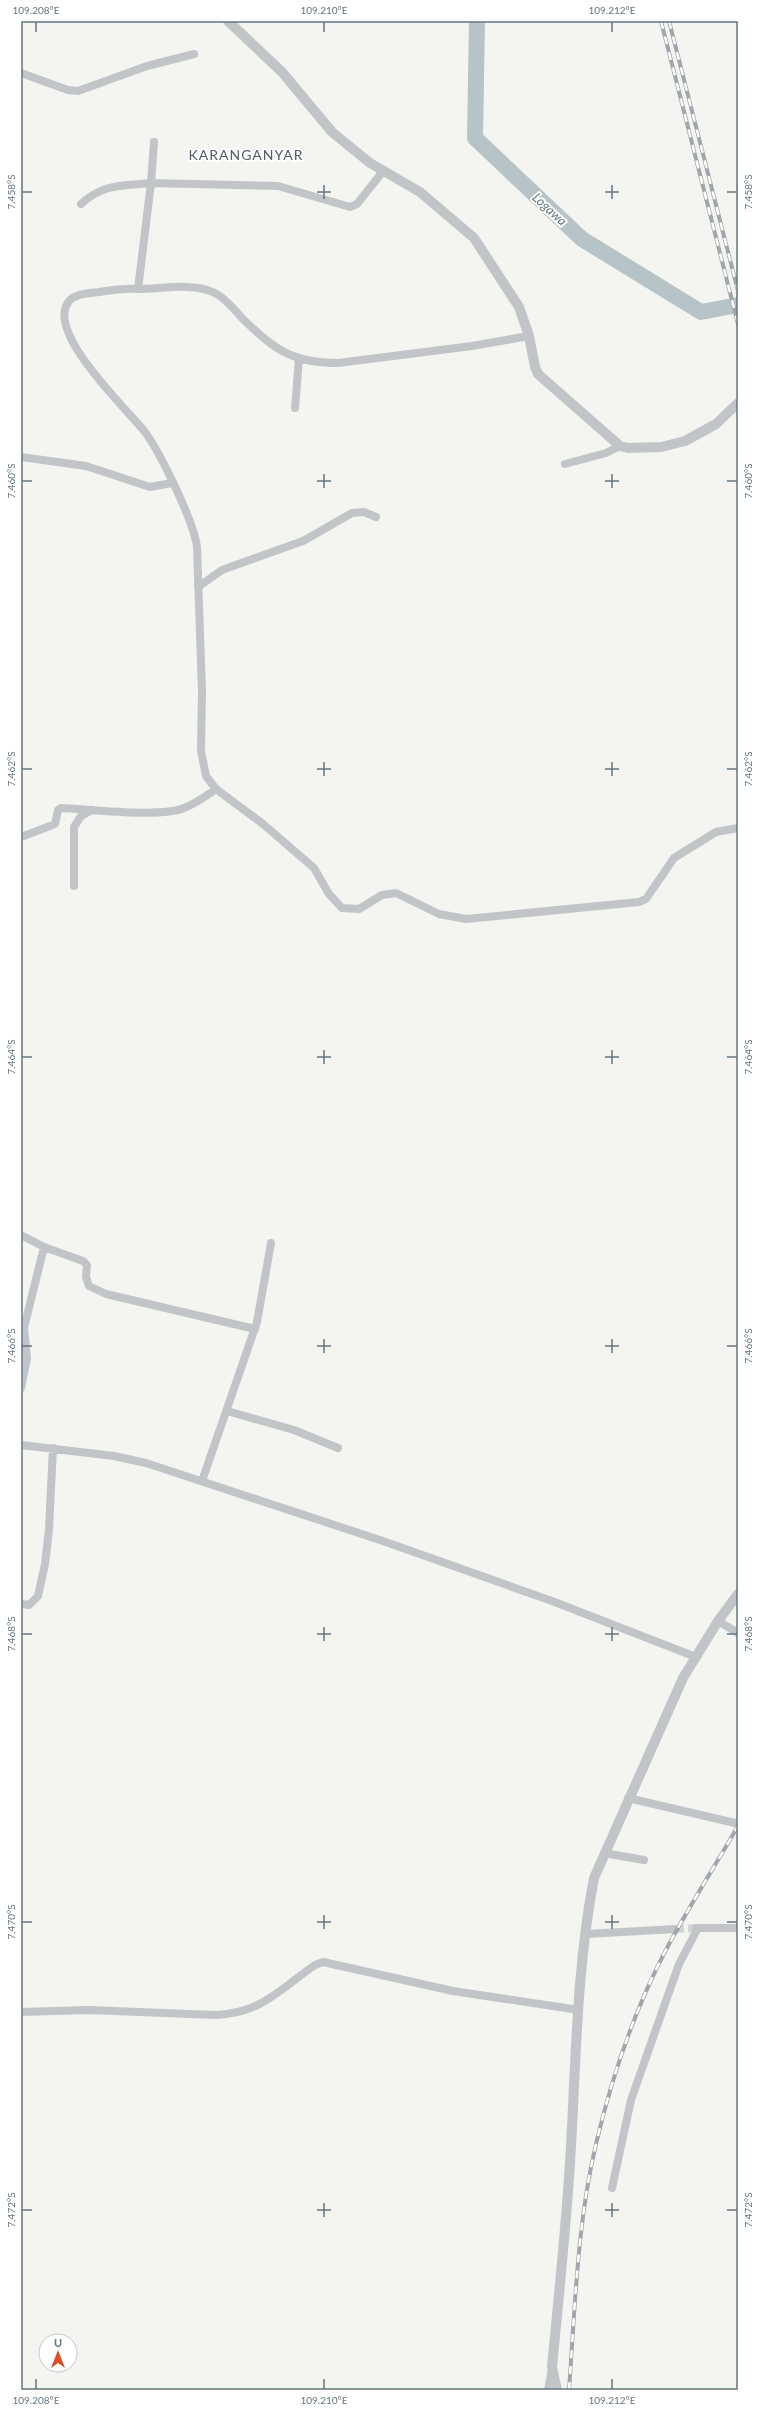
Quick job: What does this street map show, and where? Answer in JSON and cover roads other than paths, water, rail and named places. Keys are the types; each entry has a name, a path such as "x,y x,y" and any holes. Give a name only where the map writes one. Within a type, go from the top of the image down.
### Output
{"street":[{"path":"228,21 282,72 332,132 381,173 420,192 474,238 515,298 523,337 535,367 543,380 620,446"},
{"path":"21,73 68,90 78,91 147,66 194,54"},
{"path":"138,289 151,183 154,142"},
{"path":"81,204 93,193 104,189 151,183 278,186 350,207 357,204 381,173"},
{"path":"523,337 472,346 338,363 320,363 299,358 265,341 215,293 191,288 124,289 75,297 67,305 64,323 75,347 120,405 144,432 172,483 194,529 202,691 201,761 206,776 216,790 263,824 303,857 314,868 329,894 342,908 359,909 382,895 396,893 439,914 456,918 479,919 642,902 650,894 674,858 716,832 738,828"},
{"path":"295,408 299,358"},
{"path":"565,464 606,453 620,446 645,448 685,441 711,427 737,408"},
{"path":"21,458 98,469 150,488 172,483"},
{"path":"198,587 222,570 303,541 352,513 364,512 376,518"},
{"path":"21,837 55,824 59,808 153,812 176,810 184,808 216,790"},
{"path":"74,886 74,827 81,816 92,809"},
{"path":"21,1235 44,1247 84,1261 87,1265 86,1278 89,1286 106,1294 255,1329"},
{"path":"202,1481 255,1329 271,1243"},
{"path":"21,1388 26,1358 24,1328 44,1247"},
{"path":"227,1410 294,1430 338,1448"},
{"path":"21,1445 53,1448 135,1460 202,1481 380,1540 552,1601 696,1657"},
{"path":"21,1604 29,1605 38,1596 49,1529 53,1448"},
{"path":"548,2390 552,2367 568,2197 579,2010 586,1934 594,1878 628,1798 683,1678 718,1621 738,1594"},
{"path":"718,1621 738,1633"},
{"path":"628,1798 735,1822"},
{"path":"604,1852 644,1860"},
{"path":"612,2188 631,2100 679,1964 697,1928 738,1928"},
{"path":"586,1934 676,1929"},
{"path":"21,2012 88,2010 216,2015 234,2013 266,2002 315,1964 323,1962 453,1991 579,2010"},
{"path":"552,2367 557,2390"}],"waterway":[{"name":"Logawa","path":"477,21 475,138 582,239 701,312 738,305"}],"tunnel":[{"path":"676,1929 696,1928"}],"railway":[{"path":"661,21 738,324"},
{"path":"669,21 738,291"},
{"path":"569,2390 578,2267 585,2205 596,2144 609,2093 635,2018 656,1970 685,1916 738,1826"}],"district":[{"name":"KARANGANYAR","path":"246,155"}]}
